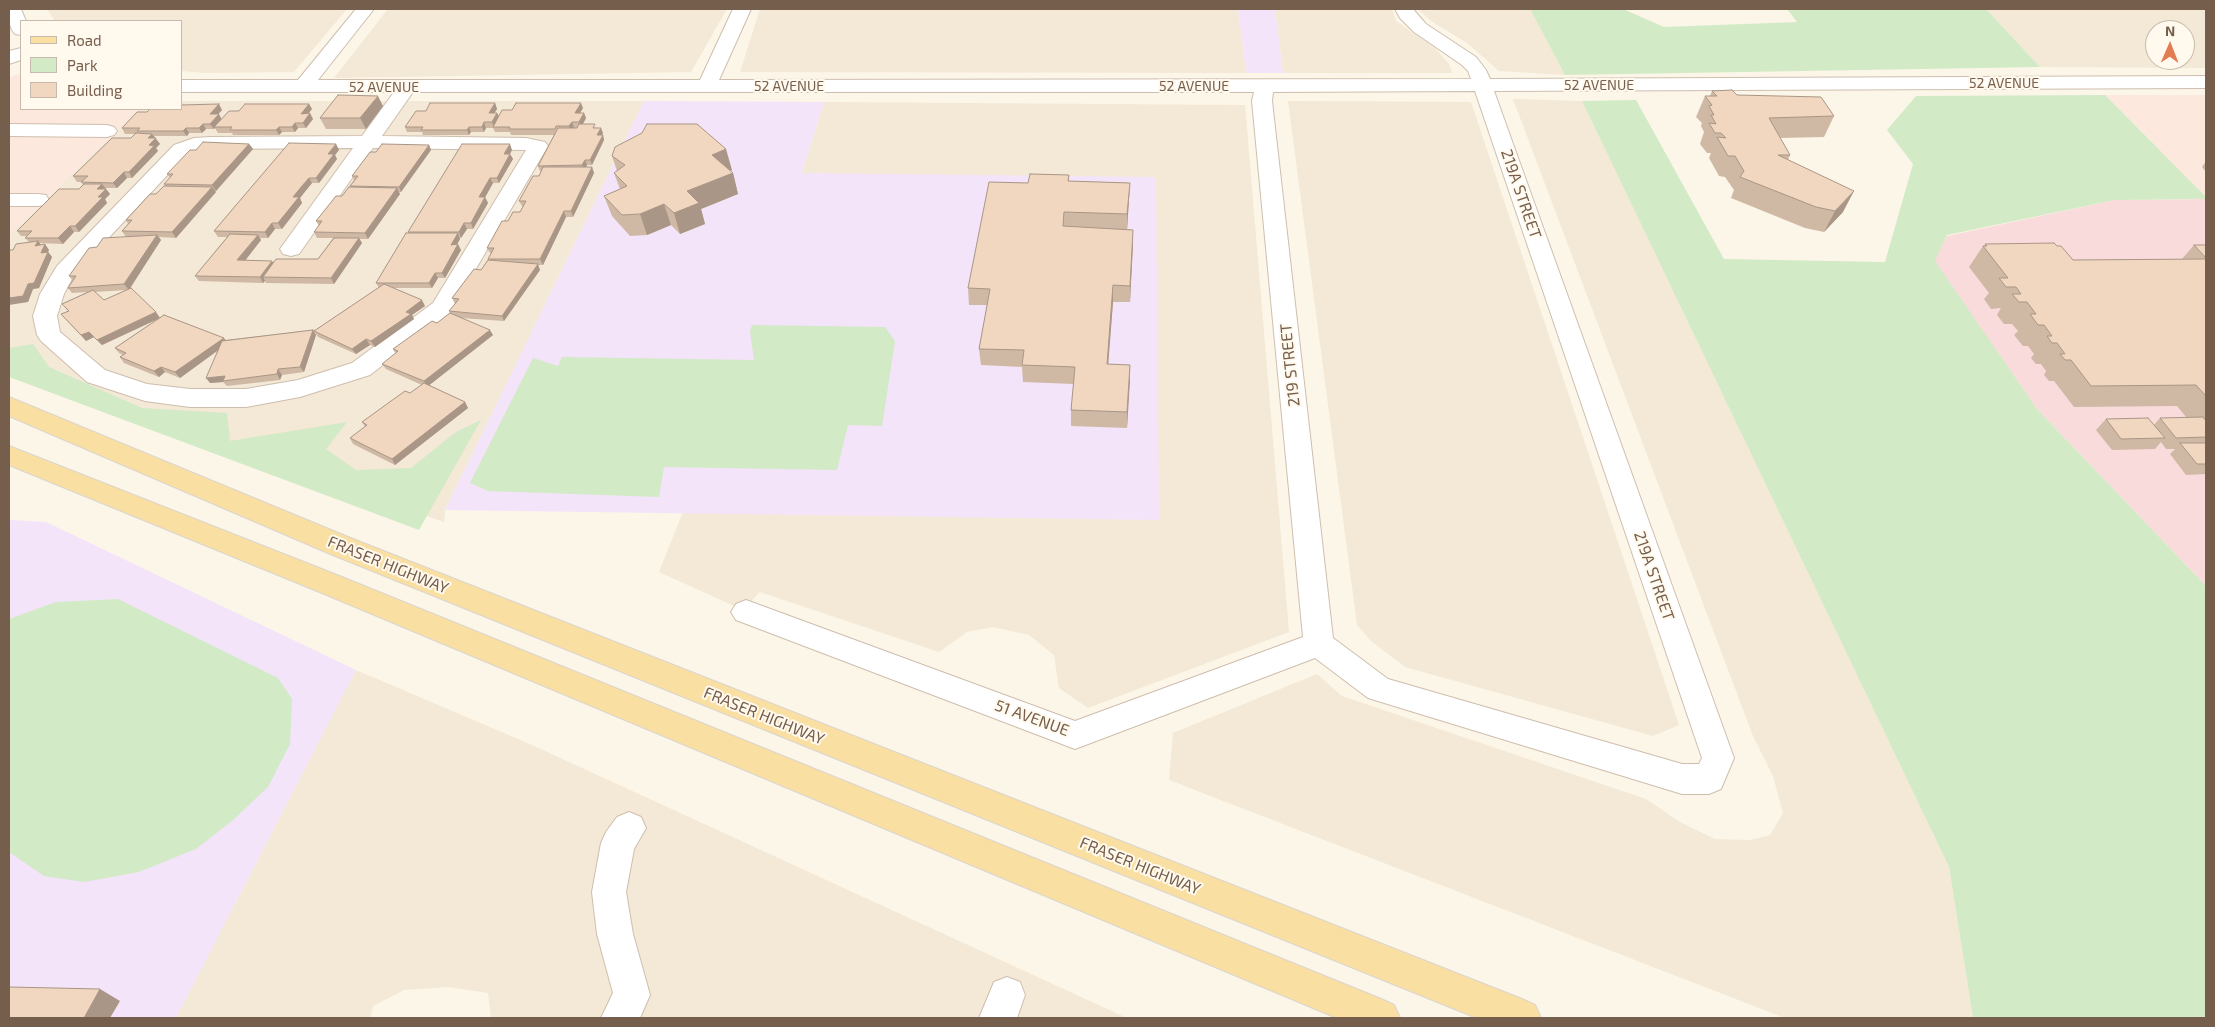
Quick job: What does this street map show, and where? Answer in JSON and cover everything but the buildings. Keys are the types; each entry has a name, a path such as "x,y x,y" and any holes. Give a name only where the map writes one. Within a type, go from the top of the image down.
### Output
{"main road":[{"name":"FRASER HIGHWAY","path":"9,406 338,545 1522,1018"},
{"path":"9,455 332,585 1381,1018"}],"street":[{"path":"12,9 20,28"},
{"path":"303,88 365,9"},
{"path":"707,86 742,9"},
{"name":"219A STREET","path":"1319,644 1379,689 1682,779 1708,779 1718,758 1477,70 1469,61 1420,28 1406,14 1404,9"},
{"name":"52 AVENUE","path":"182,86 303,88 2206,82"},
{"name":"219 STREET","path":"1264,86 1262,101 1319,644"},
{"path":"291,250 407,87"},
{"path":"11,121 107,131"},
{"path":"368,142 526,144 538,146 442,308 361,369 300,388 246,398 190,398 145,392 96,376 49,335 45,316 52,294 65,270 181,149 194,144 210,143 368,142"},
{"path":"9,200 38,200"},
{"name":"51 AVENUE","path":"746,612 1075,735 1319,644"},
{"path":"620,1018 632,996 615,934 609,892 618,843 629,828"}],"shaded area":[{"path":"47,9 347,9 294,72 204,73 182,71 182,20 54,20"},
{"path":"388,9 727,9 691,72 334,78"},
{"path":"760,9 1238,9 1246,73 740,72"},
{"path":"1238,9 1275,9 1283,73 1246,73"},
{"path":"1275,9 1392,9 1396,21 1435,48 1449,64 1452,73 1283,73"},
{"path":"1418,9 1530,9 1565,75 1499,71 1467,43 1431,21"},
{"path":"1986,9 2206,9 2206,68 2195,68 2195,20 2145,20 2145,68 2040,67"},
{"path":"20,73 20,110 138,110 9,235 9,78"},
{"path":"2105,95 2206,95 2206,197"},
{"path":"1513,99 1582,101 1949,867 1973,1018 1785,1018 1169,780 1173,733 1317,674 1342,696 1646,799 1680,822 1715,839 1750,840 1770,835 1783,813 1773,776 1753,736"},
{"path":"182,101 644,101 445,510 444,522 9,374 9,235 138,110 182,110"},
{"path":"644,101 824,102 802,173 1156,177 1159,520 445,510"},
{"path":"1288,101 1471,102 1679,725 1653,736 1405,667 1371,641 1357,625"},
{"path":"824,102 1245,105 1289,632 1088,708 1059,688 1054,655 1029,635 993,627 967,632 939,652 760,592 743,610 659,572 683,512 1158,520 802,173"},
{"path":"2206,199 2206,586 2037,409 1934,261 1947,236 2115,200"},
{"path":"9,520 46,522 356,670 176,1018 9,1018"},
{"path":"356,670 532,745 1127,1018 491,1018 488,993 448,987 404,990 373,1006 370,1018 176,1018"}],"green space":[{"path":"1530,9 1623,9 1664,27 1797,22 1787,9 1986,9 2040,67 1565,75"},
{"path":"2105,95 2206,199 2115,200 1947,235 1935,261 2037,409 2206,586 2206,1018 1973,1018 1949,867 1582,101 1636,100 1724,259 1885,262 1913,164 1887,130 1916,96"},
{"path":"752,325 885,327 895,341 882,426 848,425 837,470 664,467 659,497 488,491 470,483 533,358 558,366 562,357 754,360 750,332"},
{"path":"33,344 49,367 142,408 227,413 230,441 347,422 326,449 356,470 411,468 456,432 481,420 419,530 9,377 9,348"},
{"path":"118,599 278,678 292,699 290,744 268,787 233,820 196,849 139,872 84,882 44,876 9,852 9,619 56,602"}]}
